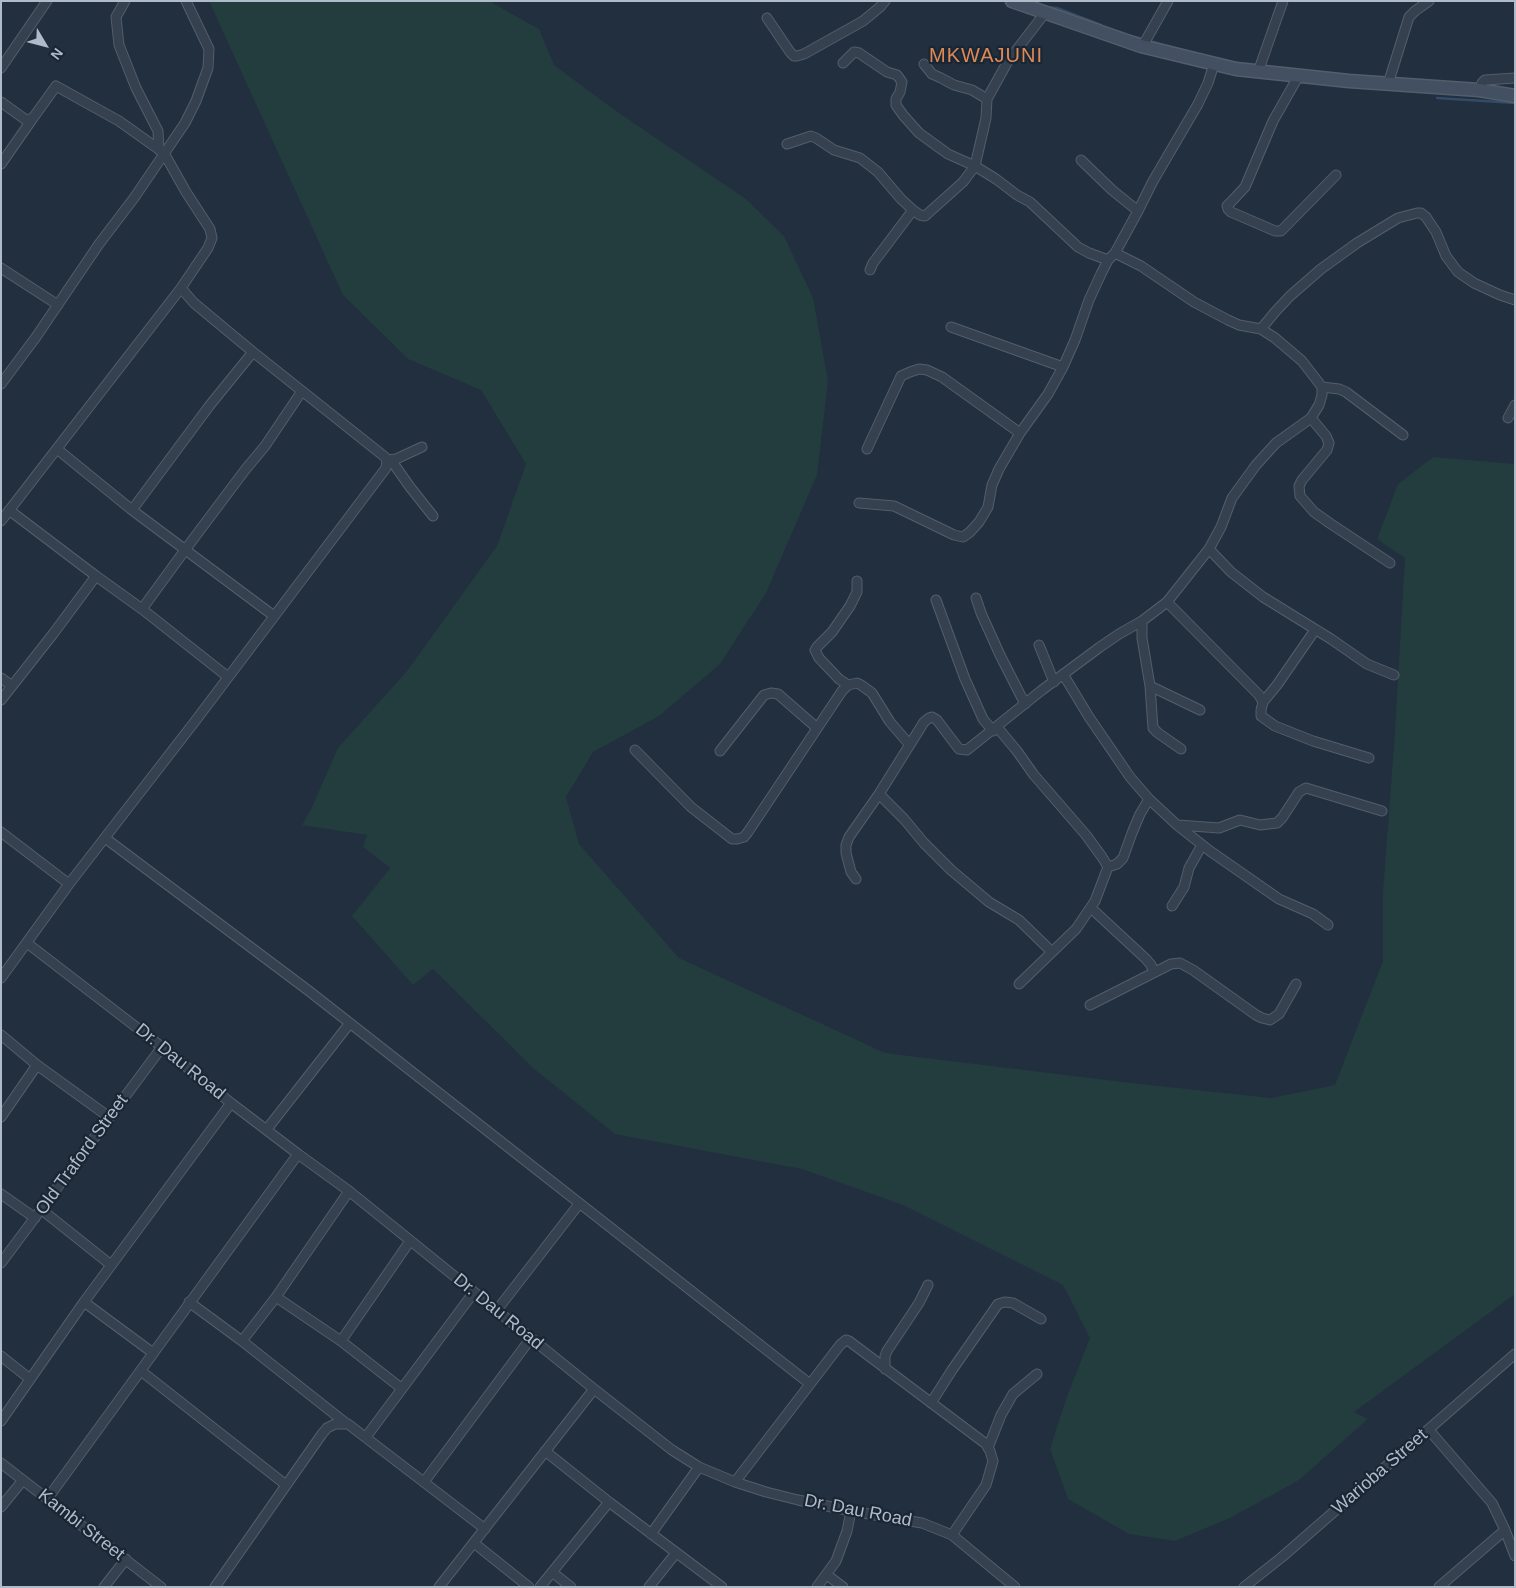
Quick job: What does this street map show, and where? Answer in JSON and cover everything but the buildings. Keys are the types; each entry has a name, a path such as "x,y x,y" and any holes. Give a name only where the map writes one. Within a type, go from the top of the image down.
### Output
{"main road":[{"path":"1012,1 1141,46 1236,69 1298,77 1479,90 1515,96"}],"street":[{"path":"1,68 47,1"},
{"path":"1,521 181,288 208,248 212,238 210,229 162,152 158,131 136,88 119,45 116,18 125,1"},
{"path":"1,384 58,305 162,152 185,123 208,68 209,50 186,1"},
{"path":"768,18 790,52 797,56 804,54 863,21 885,1"},
{"path":"1141,46 1168,1"},
{"path":"1258,72 1283,1"},
{"path":"1388,84 1409,17 1428,1"},
{"path":"787,144 812,136 834,150 860,158 878,172 913,210 920,215 927,215 963,182 975,166 986,118 987,99 1008,62 1045,13"},
{"path":"843,62 854,52 859,53 887,72 897,75 902,82 896,99 896,105 919,133 948,154 975,166 1030,202 1078,247 1108,260"},
{"path":"924,64 932,74 954,85 972,90 987,99"},
{"path":"859,503 894,506 954,535 963,537 979,522 988,506 992,485 999,469 1020,433 1048,394 1063,368 1089,300 1108,260 1115,253 1153,181 1198,104 1214,64"},
{"path":"1298,77 1273,121 1245,187 1230,202 1228,209 1275,231 1282,231 1336,175"},
{"path":"1479,90 1485,80 1515,78"},
{"path":"1,164 56,86 119,121 162,152"},
{"path":"1,102 26,120 33,118"},
{"path":"1081,160 1112,190 1138,211"},
{"path":"870,270 873,263 913,210"},
{"path":"1261,329 1290,296 1321,269 1357,243 1398,218 1417,213 1421,213 1426,217 1446,256 1458,272 1500,296 1515,300"},
{"path":"856,879 851,872 846,853 849,837 879,794 924,722 932,717 937,720 960,749 973,748 1064,674 1167,602 1209,549 1221,527 1232,498 1256,465 1276,443 1311,418 1322,396 1322,387 1302,361 1276,338 1261,329 1239,325 1228,320 1194,302 1141,266 1115,253"},
{"path":"1,268 58,305"},
{"path":"181,288 194,303 253,352 389,460 433,516"},
{"path":"951,327 1063,368"},
{"path":"132,510 210,405 253,352"},
{"path":"867,449 902,376 919,369 927,370 942,377 1020,433"},
{"path":"1322,387 1339,389 1346,392 1403,435"},
{"path":"142,609 245,470 265,446 302,391"},
{"path":"1508,418 1515,405"},
{"path":"1311,418 1326,436 1329,443 1327,450 1302,480 1299,486 1300,496 1314,512 1390,563"},
{"path":"389,460 396,460 422,446"},
{"path":"57,449 132,510 274,616"},
{"path":"1,978 69,884 196,720 386,468 389,460"},
{"path":"9,510 142,609 228,677"},
{"path":"1209,549 1246,585 1367,664 1394,675"},
{"path":"1,700 96,576"},
{"path":"848,685 839,679 819,658 815,650 832,632 850,606 857,592 857,581"},
{"path":"976,598 1000,656 1025,704"},
{"path":"936,600 965,679 983,719 1017,751 1034,775 1086,835 1108,867 1091,908 1076,929 1019,984"},
{"path":"1167,602 1259,695 1263,702"},
{"path":"1142,621 1142,638 1150,686 1153,728 1181,749"},
{"path":"1315,630 1263,702 1260,710 1261,716 1275,726 1313,741 1369,758"},
{"path":"1039,646 1054,682"},
{"path":"1064,674 1089,717 1130,777 1149,799 1202,845 1279,900 1313,914 1328,925"},
{"path":"1,678 12,686"},
{"path":"635,750 691,808 732,839 738,839 744,837 748,832 842,691 848,685 856,683 872,693 890,722 909,744"},
{"path":"1150,686 1200,710"},
{"path":"720,751 764,695 771,693 778,694 817,728"},
{"path":"1177,825 1219,828 1240,820 1260,825 1277,823 1299,792 1306,788 1382,810"},
{"path":"879,794 939,859 989,902 1019,920 1052,952"},
{"path":"1108,867 1117,864 1123,858 1135,826 1149,799"},
{"path":"1,832 69,884"},
{"path":"106,838 350,1023 810,1384"},
{"path":"1172,906 1184,887 1189,868 1202,845"},
{"path":"1091,908 1152,965 1154,972"},
{"name":"Dr. Dau Road","path":"27,944 162,1046 231,1103 349,1190 672,1450 699,1467 735,1482 782,1496 851,1511 922,1523 952,1535 1015,1587"},
{"path":"1090,1005 1171,964 1180,963 1186,965 1256,1015 1270,1020 1279,1014 1296,984"},
{"path":"267,1129 350,1023"},
{"path":"1,1035 37,1065 109,1117"},
{"name":"Old Traford Street","path":"1,1263 162,1046"},
{"path":"1,1117 37,1065"},
{"path":"1,1421 84,1302 231,1103"},
{"path":"48,1498 298,1154"},
{"path":"242,1341 276,1297 349,1190"},
{"path":"1,1194 36,1218"},
{"path":"497,1310 579,1204"},
{"path":"42,1210 111,1266"},
{"path":"341,1341 410,1241"},
{"path":"886,1369 885,1356 887,1351 919,1303 928,1285"},
{"path":"366,1437 474,1292"},
{"path":"276,1297 341,1341 401,1388"},
{"path":"84,1302 152,1353"},
{"path":"189,1302 485,1529"},
{"path":"931,1403 998,1304 1005,1302 1013,1303 1041,1319"},
{"path":"424,1482 531,1338"},
{"path":"735,1482 840,1345 846,1340 986,1444 993,1461 986,1485 952,1535"},
{"name":"Warioba Street","path":"1244,1587 1282,1557 1515,1354"},
{"path":"1,1356 30,1379"},
{"path":"141,1371 286,1484"},
{"path":"988,1448 1001,1415 1013,1394 1036,1374"},
{"path":"438,1587 594,1389"},
{"path":"215,1587 327,1428 335,1424 348,1424"},
{"path":"1429,1430 1492,1502 1506,1530 1515,1556"},
{"path":"545,1452 722,1587"},
{"name":"Kambi Street","path":"1,1463 161,1587"},
{"path":"651,1534 699,1467"},
{"path":"1,1507 24,1480"},
{"path":"540,1587 609,1502"},
{"path":"817,1587 827,1575 842,1550 851,1511"},
{"path":"1439,1587 1506,1530"},
{"path":"474,1543 529,1587"},
{"path":"648,1587 676,1553"},
{"path":"104,1587 126,1559"},
{"path":"552,1572 571,1587"},
{"path":"827,1575 843,1587"}],"green space":[{"path":"209,1 489,1 539,29 554,65 616,111 746,199 784,236 813,298 828,381 817,475 766,593 720,664 659,716 593,752 566,797 579,844 679,958 885,1053 1271,1098 1335,1085 1383,961 1383,892 1405,558 1377,539 1398,484 1433,457 1515,464 1515,1294 1354,1412 1368,1419 1299,1480 1232,1517 1175,1541 1129,1534 1068,1499 1050,1449 1066,1399 1090,1338 1063,1285 903,1205 802,1169 615,1134 533,1068 433,969 413,985 352,916 390,868 363,847 367,835 302,825 338,748 407,671 497,546 526,464 481,390 408,359 343,295"}],"waterway":[{"path":"1047,7 1057,8 1101,25"},
{"path":"1127,35 1144,39"},
{"path":"1149,41 1187,51"},
{"path":"1437,98 1515,103"}],"district":[{"name":"MKWAJUNI","path":"986,56"}]}
